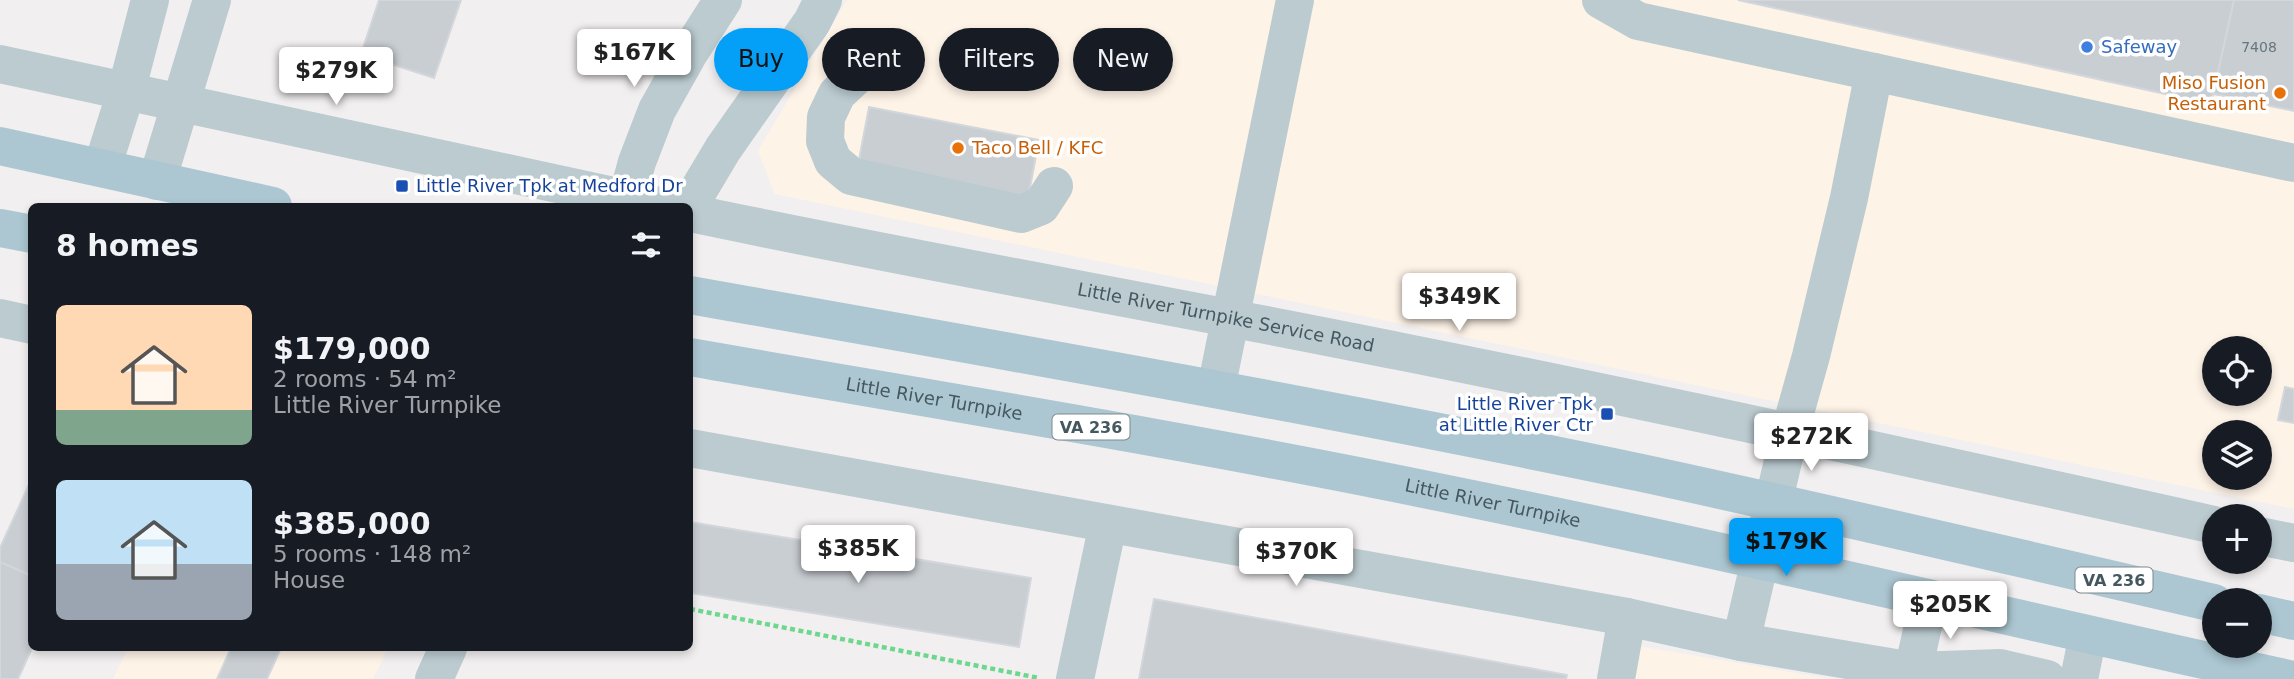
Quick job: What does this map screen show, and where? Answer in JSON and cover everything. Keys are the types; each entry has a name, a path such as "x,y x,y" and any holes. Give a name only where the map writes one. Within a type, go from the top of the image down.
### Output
{"main road":[{"path":"0,146 259,203"},
{"path":"0,228 28,233"},
{"name":"VA 236","path":"693,296 1216,389 1773,501 2202,600"},
{"name":"Little River Turnpike","path":"693,358 1435,491 1760,559 2088,635 2242,674 2289,679"},
{"path":"2272,616 2294,621"}],"street":[{"path":"103,168 150,0"},
{"path":"157,181 212,0"},
{"path":"637,203 657,110 723,0"},
{"path":"691,203 723,149 812,22 823,0"},
{"path":"1216,389 1295,0"},
{"path":"1601,0 1638,21 2294,163"},
{"path":"0,64 632,203"},
{"path":"1741,642 1790,431 1849,198 1874,72"},
{"path":"840,91 826,117 825,141 833,160 851,176 1021,214 1041,206 1054,186"},
{"name":"Little River Turnpike Service Road","path":"693,214 846,246 1400,351 1790,431 2202,522"},
{"path":"0,318 28,324"},
{"path":"693,449 1627,617 1741,642 1913,671 2000,668 2048,679"},
{"path":"1074,679 1108,524"},
{"path":"2272,539 2294,543"},
{"path":"1913,671 1929,598"},
{"path":"1616,679 1627,617"},
{"path":"2079,679 2088,635"},
{"path":"434,679 447,651"}],"path":[{"path":"693,610 1046,679"}],"shaded area":[{"path":"847,0 2294,0 2294,509 2202,490 2272,490 2272,420 2202,420 2202,490 775,194 758,151 793,91 808,91 808,66 822,42 822,91 925,91 925,28 830,28"},
{"path":"1633,645 1831,679 1628,679"},
{"path":"127,651 387,651 373,679 113,679"}],"building":[{"path":"379,0 461,0 434,78 361,54"},
{"name":"Safeway","path":"1738,0 2234,0 2211,104"},
{"path":"2234,0 2294,0 2294,111 2213,94"},
{"path":"869,107 1039,140 1028,198 858,165"},
{"path":"2285,387 2294,389 2294,423 2278,420"},
{"path":"28,487 28,574 0,562 0,548"},
{"path":"693,522 1031,578 1019,647 693,593"},
{"path":"0,562 28,574 28,651 31,651 18,679 0,679"},
{"path":"1154,599 1567,675 1566,679 1139,679"},
{"path":"230,651 280,651 267,679 217,679"}],"place":[{"name":"Safeway","path":"2087,47"},
{"name":"Miso Fusion Restaurant","path":"2280,93"},
{"name":"Taco Bell / KFC","path":"958,148"},
{"name":"Little River Tpk at Medford Dr","path":"402,186"},
{"name":"Little River Tpk at Little River Ctr","path":"1607,414"}]}
